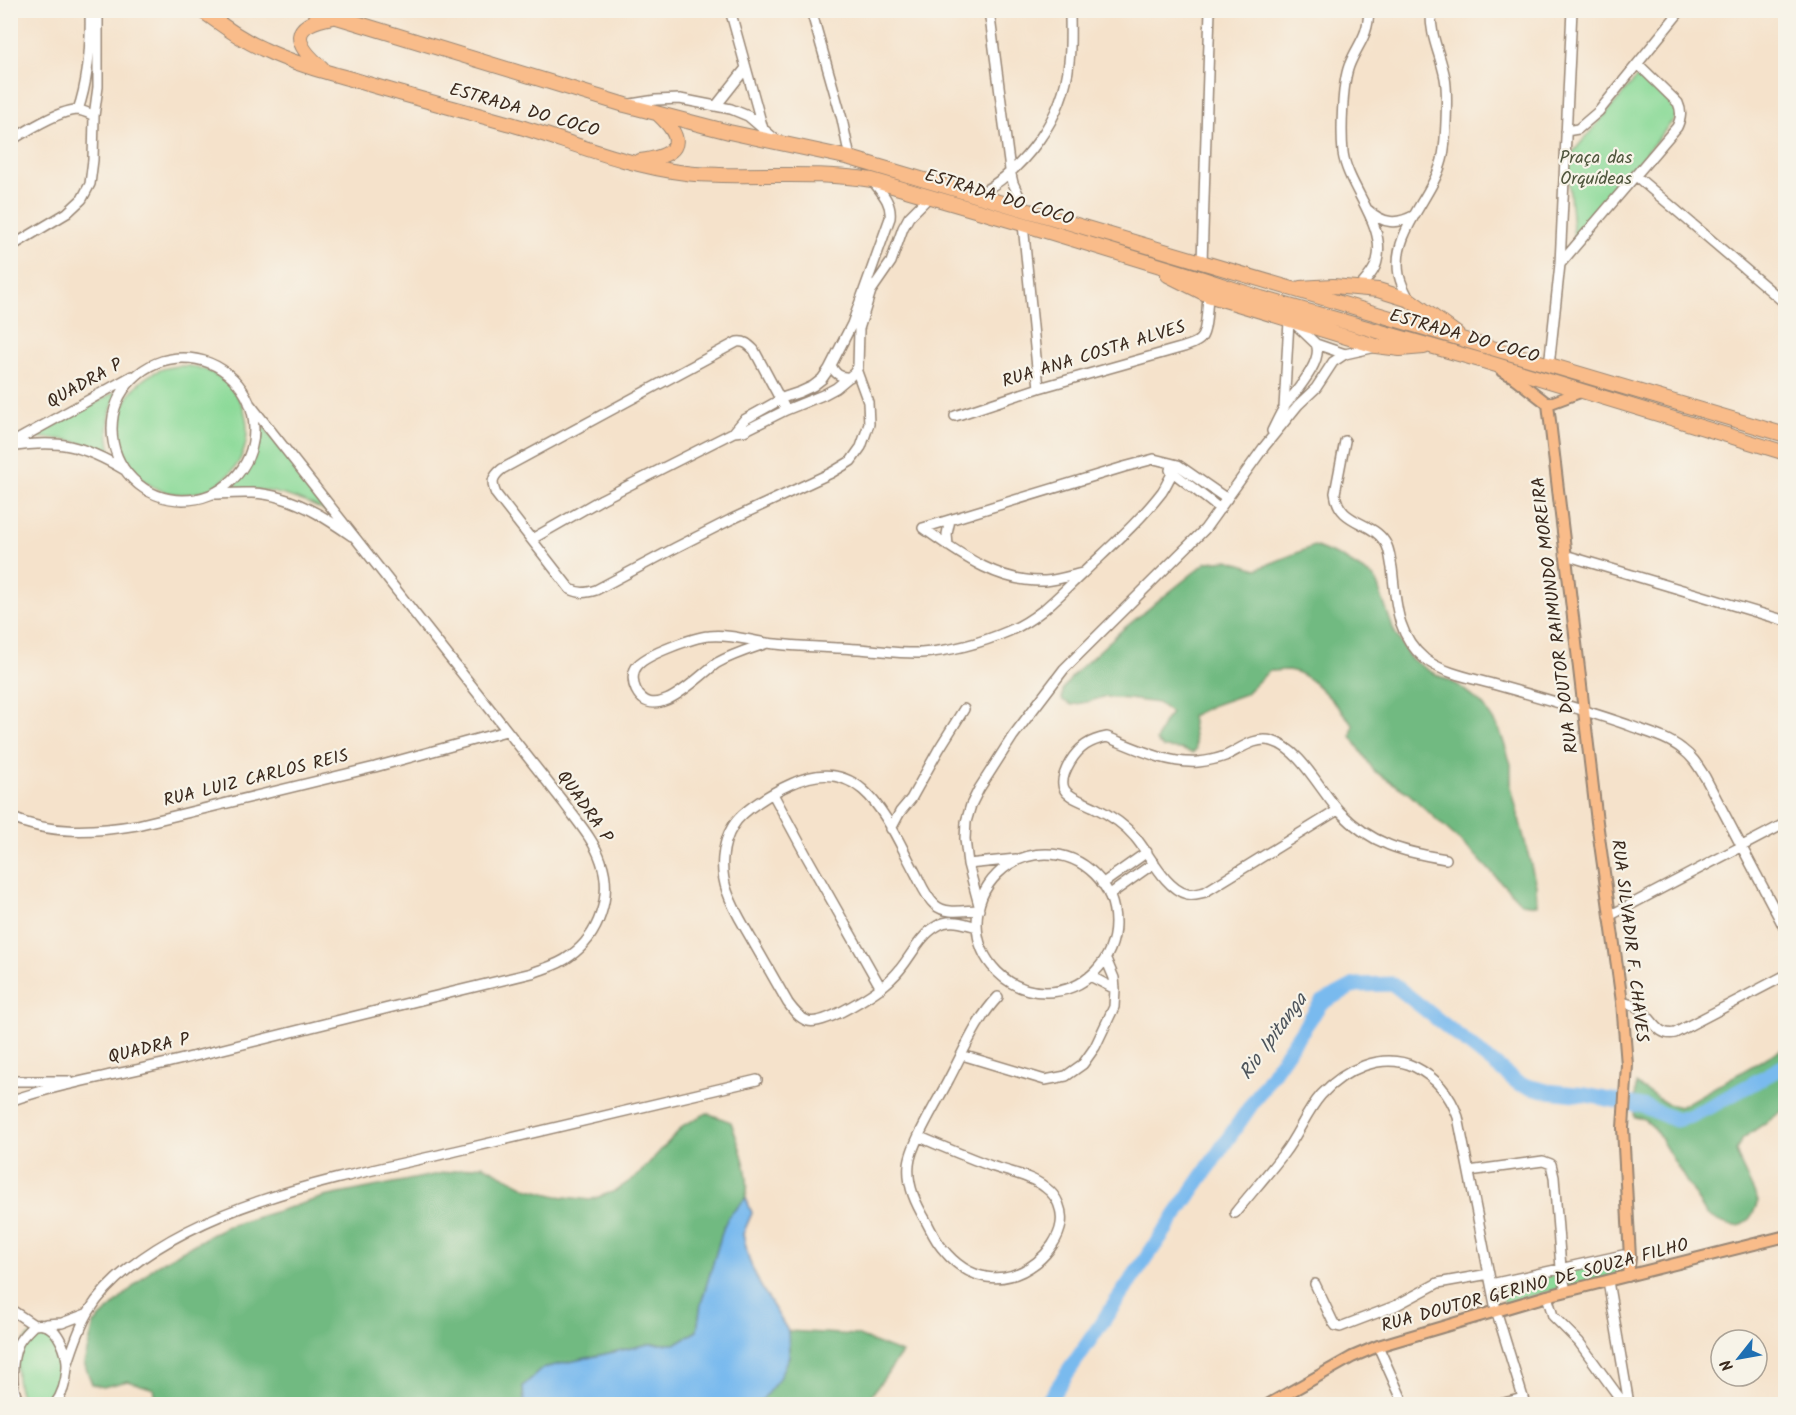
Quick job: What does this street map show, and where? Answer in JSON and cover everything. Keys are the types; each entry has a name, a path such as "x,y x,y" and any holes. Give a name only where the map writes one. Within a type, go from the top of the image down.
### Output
{"highway":[{"name":"ESTRADA DO COCO","path":"201,10 242,39 264,50 326,72 635,162 687,173 751,176 803,175 872,180 1785,453"},
{"name":"ESTRADA DO COCO","path":"314,10 659,115 850,158 1785,435"},
{"path":"326,72 307,54 299,37 308,24 316,20 335,17"},
{"path":"635,162 660,157 674,147 676,138 673,129 659,115"},
{"path":"1139,260 1208,295 1291,321 1376,346 1400,349 1430,346"},
{"path":"1290,288 1334,286 1378,290 1410,300 1466,341"}],"main road":[{"path":"1480,360 1512,376 1548,404 1583,391"},
{"name":"RUA DOUTOR RAIMUNDO MOREIRA","path":"1548,404 1585,710 1596,822"},
{"name":"RUA SILVADIR F. CHAVES","path":"1596,822 1622,1002 1627,1065 1623,1128 1628,1276"},
{"name":"RUA DOUTOR GERINO DE SOUZA FILHO","path":"1269,1404 1352,1357 1378,1346 1547,1296 1785,1238"},
{"path":"1627,1257 1644,1272"}],"street":[{"path":"10,247 67,213 82,199 90,184 98,87 90,10"},
{"path":"78,110 94,50 98,10"},
{"path":"730,10 764,129"},
{"path":"811,10 842,119 850,158"},
{"path":"989,10 1010,170 1013,183 1025,209"},
{"path":"977,195 988,189 1021,162 1040,141 1059,104 1070,61 1070,10"},
{"path":"1202,262 1210,10"},
{"path":"1359,288 1374,269 1379,254 1376,231 1345,162 1343,137 1347,74 1364,38 1369,10"},
{"path":"1410,300 1401,283 1398,268 1402,242 1414,215 1437,176 1444,152 1446,84 1431,31 1431,10"},
{"path":"1549,366 1560,264 1572,10"},
{"path":"1566,131 1578,129 1591,118 1681,10"},
{"path":"1560,264 1636,176 1681,119 1681,110 1673,97 1638,64"},
{"path":"716,106 746,68"},
{"path":"625,105 680,99 731,109 747,116 780,143"},
{"path":"10,141 56,116 78,110 94,116"},
{"path":"1636,176 1785,304"},
{"path":"734,432 744,420 781,399 813,386 822,379 831,365 852,324 890,218 891,209 872,180"},
{"path":"532,539 602,499 734,432 744,431 836,388 853,373 858,361 859,329 871,291 891,262 909,217 930,196"},
{"path":"1366,208 1386,222 1400,222 1414,215"},
{"path":"1023,224 1039,388"},
{"path":"884,237 898,242"},
{"name":"RUA ANA COSTA ALVES","path":"955,416 1039,388 1197,342 1202,338 1204,331 1208,295"},
{"path":"1291,321 1316,344 1345,354"},
{"path":"1284,408 1291,321"},
{"path":"845,339 852,338 858,343"},
{"path":"786,410 754,350 743,341 737,342 502,469 495,475 492,481 493,486 496,494 570,589 585,594 730,520 831,473 851,460 861,447 869,424 868,402 853,373"},
{"path":"1264,447 1284,408 1312,369 1318,354 1316,344"},
{"path":"979,908 968,864 965,839 966,822 970,805 1013,736 1064,669 1199,535 1264,447 1298,405 1316,388 1332,362 1345,354 1376,346"},
{"path":"125,471 112,435 113,416 119,398 130,382 144,369 163,361 184,358 204,361 223,370 238,384 249,403 254,423 253,445 245,465 232,482 215,494"},
{"path":"831,365 840,376 853,373"},
{"name":"QUADRA P","path":"10,446 144,369"},
{"name":"QUADRA P","path":"10,1101 83,1081 176,1061 532,973 569,957 583,946 593,931 606,899 606,879 601,860 592,842 564,803 249,403"},
{"path":"1344,441 1335,493 1336,500 1342,511 1385,542 1390,554 1397,615 1404,633 1416,649 1426,660 1438,667 1585,710 1660,737 1680,747 1692,757 1705,777 1743,846 1785,931"},
{"path":"10,446 58,443 80,447 98,454 125,471 139,485 156,495 176,500 196,500 215,494 254,493 280,497 321,516 359,542"},
{"path":"1082,573 1046,581 1018,579 997,574 922,528 1124,466 1154,459 1178,465 1227,499"},
{"path":"1163,461 1180,480 1220,509"},
{"path":"767,643 733,655 663,702 654,704 646,702 636,691 633,682 638,664 661,651 706,636 767,643 920,653 970,645 1006,632 1038,615 1058,598 1145,512 1164,489 1178,465"},
{"path":"1164,489 1180,480 1187,471"},
{"path":"948,546 947,534 950,520"},
{"path":"1565,555 1785,621"},
{"path":"1046,581 1055,588 1058,598"},
{"path":"730,637 733,655"},
{"path":"891,828 911,799 964,709"},
{"name":"RUA LUIZ CARLOS REIS","path":"10,817 45,827 76,831 109,830 375,767 506,731"},
{"path":"1338,810 1205,892 1187,894 1169,882 1135,836 1094,807 1074,800 1065,790 1064,772 1074,756 1096,739 1107,738 1183,762 1210,760 1250,743 1263,740 1272,741 1289,750 1338,810 1369,836 1412,854 1446,859"},
{"path":"936,926 938,915 935,906 891,828 870,795 843,777 816,776 802,779 773,794 742,816 726,838 722,872 731,904 788,1003 794,1012 806,1021 822,1021 834,1016 880,988 898,972 926,934 936,926 957,922 977,927"},
{"path":"773,794 880,988"},
{"path":"884,817 900,812"},
{"path":"1609,916 1785,823"},
{"path":"1102,884 1147,852"},
{"path":"968,864 1020,859 1038,854 1056,855 1074,860 1090,870 1102,884 1109,895 1114,919 1112,941 1106,959 1090,976 1072,987 1051,992 1029,990 1019,986 1009,981 993,967 981,948 977,927 979,908 987,885 1001,869 1020,859"},
{"path":"1109,895 1154,864"},
{"path":"935,906 948,911 979,908"},
{"path":"962,1055 1046,1080 1066,1076 1083,1064 1111,1016 1116,989 1112,969 1106,959"},
{"path":"1622,1002 1639,1008 1660,1031 1670,1035 1785,975"},
{"path":"1090,976 1116,989"},
{"path":"920,1137 960,1155 1046,1187 1056,1198 1060,1209 1061,1224 1058,1237 1040,1260 1012,1276 990,1279 965,1269 941,1248 917,1205 910,1185 909,1163 920,1137 982,1017 998,997"},
{"path":"1234,1213 1285,1152 1320,1096 1341,1078 1374,1062 1389,1060 1408,1064 1434,1080 1444,1089 1454,1106 1496,1310 1524,1401 1500,1404"},
{"path":"55,1404 63,1390 67,1366 86,1314 96,1299 143,1257 172,1240 254,1203 334,1180 757,1080"},
{"path":"10,1081 83,1081"},
{"path":"1469,1171 1543,1161 1552,1165 1556,1193 1560,1268 1566,1291"},
{"path":"1315,1284 1337,1327 1395,1306 1438,1283 1490,1279 1627,1257"},
{"path":"1608,1281 1629,1404"},
{"path":"1547,1296 1553,1316 1579,1342 1624,1404"},
{"path":"10,1309 34,1325 62,1323 86,1314"},
{"path":"45,1324 59,1338 67,1366"},
{"path":"20,1404 15,1394 15,1355 19,1343 34,1325"},
{"path":"10,1340 15,1355"},
{"path":"1378,1346 1404,1404"},
{"path":"10,1389 14,1378"},
{"path":"63,1390 66,1404"}],"green space":[{"name":"Praça das Orquídeas","path":"1640,74 1680,112 1574,240 1567,159"},
{"path":"183,366 208,371 229,384 242,405 247,430 242,455 229,476 208,489 183,494 158,489 137,476 124,455 119,430 124,405 137,384 158,371"},
{"path":"119,390 108,423 113,457 74,442 54,438 32,438"},
{"path":"258,419 333,515 283,494 256,489 229,489 243,474 256,449"},
{"path":"1314,546 1341,557 1375,578 1394,631 1410,658 1431,672 1458,685 1483,705 1500,731 1511,764 1511,787 1536,885 1537,905 1521,903 1473,853 1407,792 1374,771 1351,736 1353,724 1324,691 1297,672 1269,671 1245,694 1191,716 1196,750 1192,753 1180,749 1163,748 1156,741 1164,722 1171,713 1158,703 1103,697 1072,705 1062,700 1063,689 1074,674 1122,630 1207,562 1228,560 1257,569"},
{"path":"1785,1047 1785,1109 1742,1139 1736,1151 1758,1201 1744,1224 1731,1226 1723,1224 1706,1214 1654,1128 1644,1119 1634,1117 1636,1084 1667,1104 1680,1107"},
{"path":"707,1113 731,1122 744,1161 747,1193 724,1226 701,1304 697,1331 675,1344 649,1344 543,1368 523,1386 524,1404 157,1404 154,1389 128,1381 103,1387 92,1384 84,1363 94,1324 155,1266 225,1227 324,1197 483,1165 529,1189 557,1196 590,1200 615,1191 637,1176 684,1125"},
{"path":"1626,1255 1629,1271 1504,1303 1501,1284"},
{"path":"42,1330 57,1342 60,1352 60,1375 57,1387 47,1404 26,1404 18,1385 20,1350 32,1334"},
{"path":"788,1331 856,1335 902,1353 865,1404 754,1404 762,1400 789,1357"}],"water":[{"path":"746,1198 752,1213 743,1234 749,1260 760,1285 788,1331 789,1356 778,1380 762,1400 754,1404 524,1404 523,1386 543,1368 649,1344 675,1344 697,1331 701,1304 724,1226 728,1217"}],"waterway":[{"name":"Rio Ipitanga","path":"1046,1404 1321,1003 1355,985 1393,984 1519,1084 1547,1091 1586,1095 1643,1106 1676,1120 1691,1116 1786,1065"}]}
